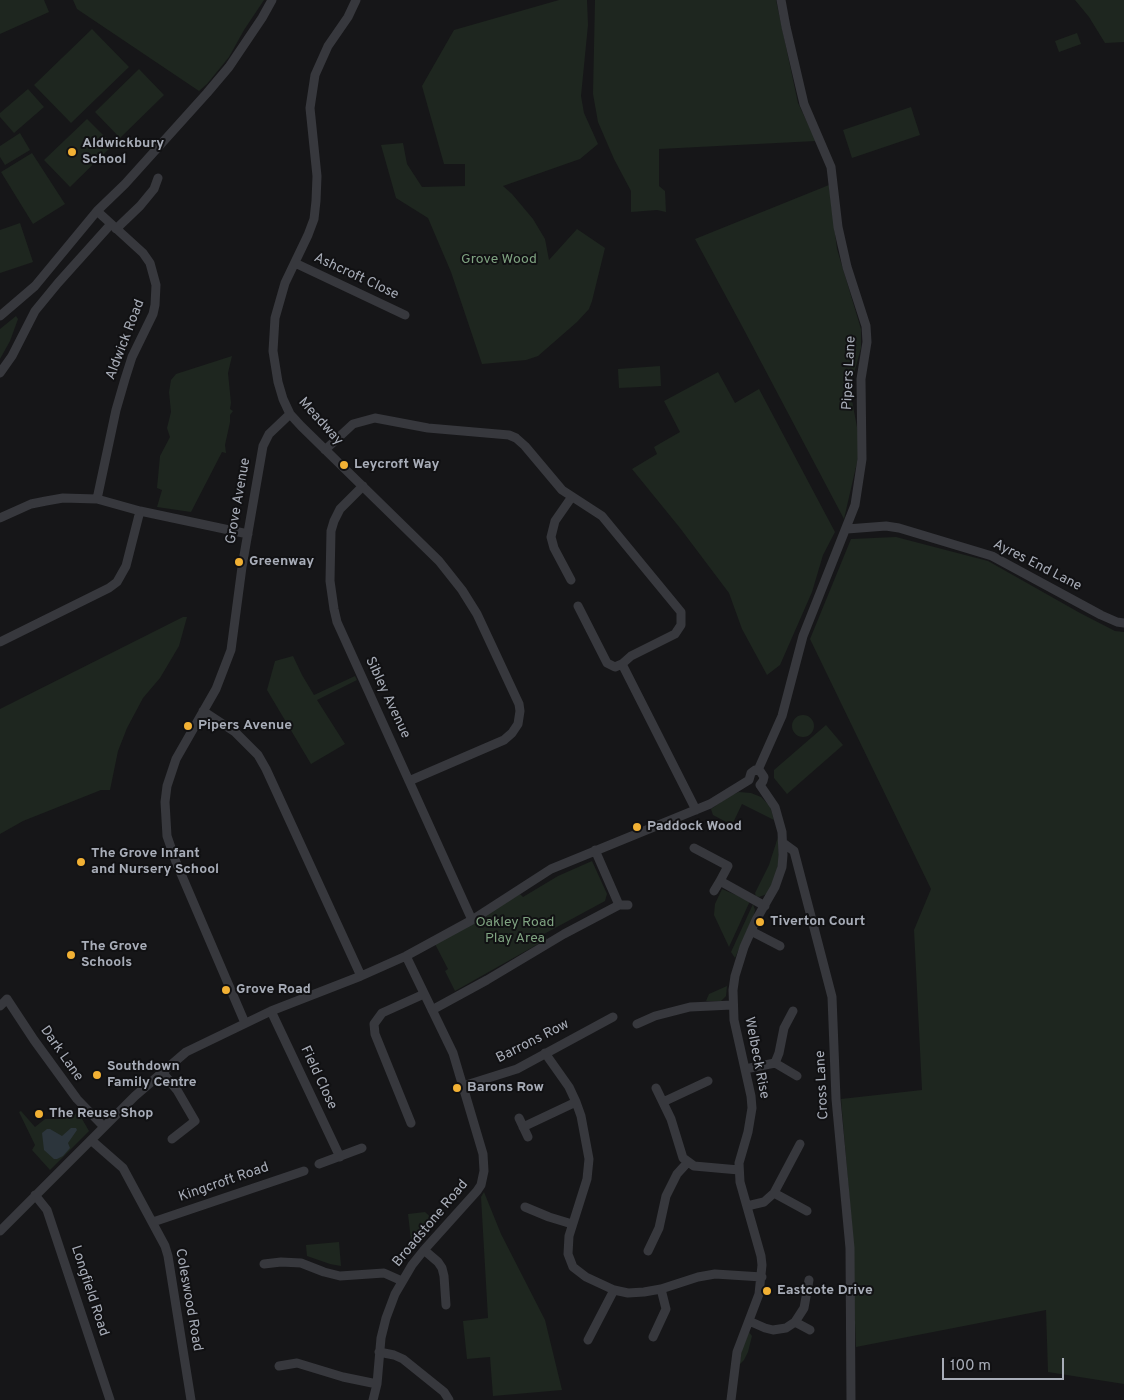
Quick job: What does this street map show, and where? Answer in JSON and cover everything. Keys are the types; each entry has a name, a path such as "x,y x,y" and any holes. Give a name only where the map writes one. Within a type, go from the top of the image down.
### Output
{"street":[{"path":"0,316 36,286 98,211 138,170 229,67 272,0"},
{"name":"Meadway","path":"356,0 348,17 328,46 315,75 310,108 317,176 314,219 278,303 273,335 274,364 278,382 290,414 439,561 462,590 477,614 520,711 518,724 512,734 504,740 410,781"},
{"name":"Pipers Lane","path":"758,770 782,716 804,636 855,505 862,459 861,379 867,342 866,326 847,267 838,227 831,167 804,104 781,0"},
{"path":"0,373 12,356 35,311 58,283 113,226 140,206 154,189 158,178"},
{"name":"Aldwick Road","path":"97,499 116,410 125,379 132,357 153,314 156,296 156,285 150,263 143,253 98,211"},
{"name":"Ashcroft Close","path":"295,264 405,315"},
{"name":"Grove Avenue","path":"245,1023 176,862 167,836 165,802 170,773 184,743 216,689 231,650 242,567 265,440 273,429 290,414"},
{"path":"325,450 353,424 375,418 428,428 510,435 524,446 571,498 602,516 682,612 681,625 674,634 631,656 615,667 607,663 578,606"},
{"name":"Sibley Avenue","path":"363,486 340,509 331,531 331,597 337,622 472,920"},
{"path":"0,518 31,504 46,501 63,498 97,499 140,511 248,534"},
{"path":"571,498 555,521 551,537 554,548 572,580"},
{"path":"0,642 109,588 117,582 126,566 140,511"},
{"name":"Ayres End Lane","path":"847,529 886,526 899,528 992,556 1101,615 1124,624"},
{"path":"622,664 696,810"},
{"path":"203,711 235,732 258,755 361,976"},
{"path":"758,770 764,777 760,785 753,785 749,780 750,773 758,770"},
{"path":"0,1231 104,1127 186,1052 271,1011 361,976 406,956 472,920 551,869 710,804 749,780"},
{"name":"Cross Lane","path":"760,785 775,807 783,842 794,851 832,997 836,1099 850,1248 851,1400"},
{"name":"Welbeck Rise","path":"731,1400 737,1352 759,1294 762,1277 762,1256 740,1182 741,1154 751,1119 751,1096 732,1005 735,976 750,931 779,879 784,855 783,842"},
{"path":"694,848 728,866 714,891"},
{"path":"432,1010 564,934 624,905 595,850"},
{"path":"720,881 765,906"},
{"path":"750,931 780,946"},
{"name":"Broadstone Road","path":"373,1400 379,1352 386,1318 395,1294 424,1250 472,1198 484,1177 483,1154 453,1053 406,956"},
{"path":"411,1123 375,1034 374,1024 382,1013 424,994"},
{"name":"Dark Lane","path":"0,1006 7,999 77,1099 104,1127"},
{"path":"637,1024 655,1016 690,1007 732,1005"},
{"name":"Field Close","path":"271,1011 340,1156"},
{"path":"775,1063 784,1028 793,1011"},
{"name":"Barrons Row","path":"462,1086 509,1072 531,1062 613,1017"},
{"path":"545,1053 569,1087 576,1102 581,1116 589,1159 583,1194 569,1236 568,1254 573,1267 586,1277 614,1290 628,1293 661,1289 698,1277 716,1274 762,1277"},
{"path":"745,1069 775,1063 797,1076"},
{"path":"162,1072 177,1090 195,1122 172,1139"},
{"path":"663,1102 708,1081"},
{"path":"656,1088 671,1119 682,1158 694,1166 739,1170"},
{"path":"523,1127 576,1102"},
{"path":"519,1118 528,1136"},
{"name":"Coleswood Road","path":"91,1140 123,1168 153,1222 168,1256 191,1400"},
{"path":"747,1206 764,1202 774,1193 800,1144"},
{"path":"319,1164 362,1148"},
{"path":"648,1252 659,1228 666,1196 670,1187 677,1174 688,1163"},
{"name":"Kingcroft Road","path":"153,1222 304,1170"},
{"path":"774,1193 807,1211"},
{"name":"Longfield Road","path":"35,1195 48,1210 110,1400"},
{"path":"525,1207 549,1218 572,1224"},
{"path":"424,1250 442,1268 446,1305"},
{"path":"264,1264 281,1262 300,1263 340,1276 384,1273 402,1281"},
{"path":"749,1321 773,1330 786,1328 795,1322 804,1308 809,1280"},
{"path":"653,1337 666,1310 661,1289"},
{"path":"588,1340 614,1290"},
{"path":"795,1322 810,1330"},
{"path":"379,1352 403,1359 444,1392 450,1400"},
{"path":"279,1366 297,1363 343,1377 376,1384"}],"green space":[{"path":"0,0 44,0 49,12 0,34"},
{"path":"73,0 264,0 229,57 199,91 77,9"},
{"name":"Grove Wood","path":"559,0 587,0 588,25 581,96 584,113 598,144 580,159 503,186 533,219 545,239 549,260 577,229 605,248 589,309 577,322 538,356 526,360 482,364 451,272 428,218 396,198 381,145 403,143 407,164 422,187 465,186 465,164 444,164 422,86 454,30"},
{"path":"595,0 776,0 798,103 816,141 659,149 659,186 665,191 666,212 657,210 631,212 631,191 614,159 598,122 593,94"},
{"path":"1075,0 1124,0 1124,42 1105,43 1089,17"},
{"path":"92,29 129,67 71,123 34,85"},
{"path":"1077,33 1081,44 1059,52 1055,41"},
{"path":"139,69 164,95 120,138 95,112"},
{"path":"28,89 44,107 14,133 0,117 0,113"},
{"path":"911,107 920,135 852,158 843,130"},
{"path":"87,119 113,145 70,187 44,160"},
{"path":"20,133 30,150 5,165 0,157 0,146"},
{"path":"32,153 65,204 33,224 1,172"},
{"path":"829,185 837,249 861,329 861,348 853,377 851,395 859,438 858,458 844,519 695,239"},
{"path":"20,223 33,262 0,273 0,230"},
{"path":"16,316 18,319 10,341 0,359 0,329"},
{"path":"232,356 228,373 230,409 233,411 230,415 225,445 226,453 222,452 191,512 157,507 162,490 157,488 160,456 170,437 167,428 171,412 169,392 171,380 176,374"},
{"path":"660,366 661,386 619,388 618,369"},
{"path":"718,372 735,403 759,389 835,532 823,555 812,592 780,665 767,675 742,629 729,593 632,469 657,454 654,447 680,432 664,401"},
{"path":"896,537 988,561 1080,613 1115,631 1124,632 1124,1384 1048,1372 1046,1310 856,1347 854,1252 841,1099 922,1090 914,930 931,889 810,639 851,539"},
{"path":"183,617 187,617 179,646 160,678 143,698 127,728 118,751 110,790 101,790 23,821 0,834 0,709"},
{"path":"293,656 314,695 355,676 357,680 317,700 345,744 311,764 267,690 275,661"},
{"path":"803,715 811,718 814,726 811,734 803,737 795,734 792,726 795,718"},
{"path":"826,725 843,745 787,794 774,778 774,770"},
{"path":"739,792 751,793 761,797 770,806 774,820 742,804 732,825 713,815 711,809 731,795"},
{"path":"778,837 779,861 775,878 767,894 759,897 756,896 755,893 769,865"},
{"name":"Oakley Road Play Area","path":"592,861 607,894 605,901 544,934 547,939 455,991 445,971 448,969 435,944 520,894 523,897 558,876"},
{"path":"722,889 750,901 729,947 714,915 715,904"},
{"path":"753,904 754,915 735,958 731,952"},
{"path":"727,986 726,996 721,1001 706,1001 709,994"},
{"path":"21,1111 35,1127 45,1119 71,1117 78,1112 89,1131 50,1170 32,1150 35,1145 19,1112"},
{"path":"484,1192 501,1234 545,1320 562,1390 493,1396 490,1357 467,1359 463,1321 488,1318 481,1197"},
{"path":"425,1212 436,1222 412,1249 408,1214"},
{"path":"339,1242 341,1266 307,1256 306,1245"},
{"path":"749,1332 752,1336 748,1352 739,1365 742,1349"}],"shaded area":[{"path":"71,1128 76,1128 77,1130 68,1143 70,1148 63,1156 54,1159 44,1150 42,1133 50,1129 62,1136"}],"place":[{"name":"Aldwickbury School","path":"72,152"},
{"name":"Leycroft Way","path":"344,465"},
{"name":"Greenway","path":"239,562"},
{"name":"Pipers Avenue","path":"188,726"},
{"name":"Paddock Wood","path":"637,827"},
{"name":"The Grove Infant and Nursery School","path":"81,862"},
{"name":"Tiverton Court","path":"760,922"},
{"name":"The Grove Schools","path":"71,955"},
{"name":"Grove Road","path":"226,990"},
{"name":"Southdown Family Centre","path":"97,1075"},
{"name":"Barons Row","path":"457,1088"},
{"name":"The Reuse Shop","path":"39,1114"},
{"name":"Eastcote Drive","path":"767,1291"}]}
